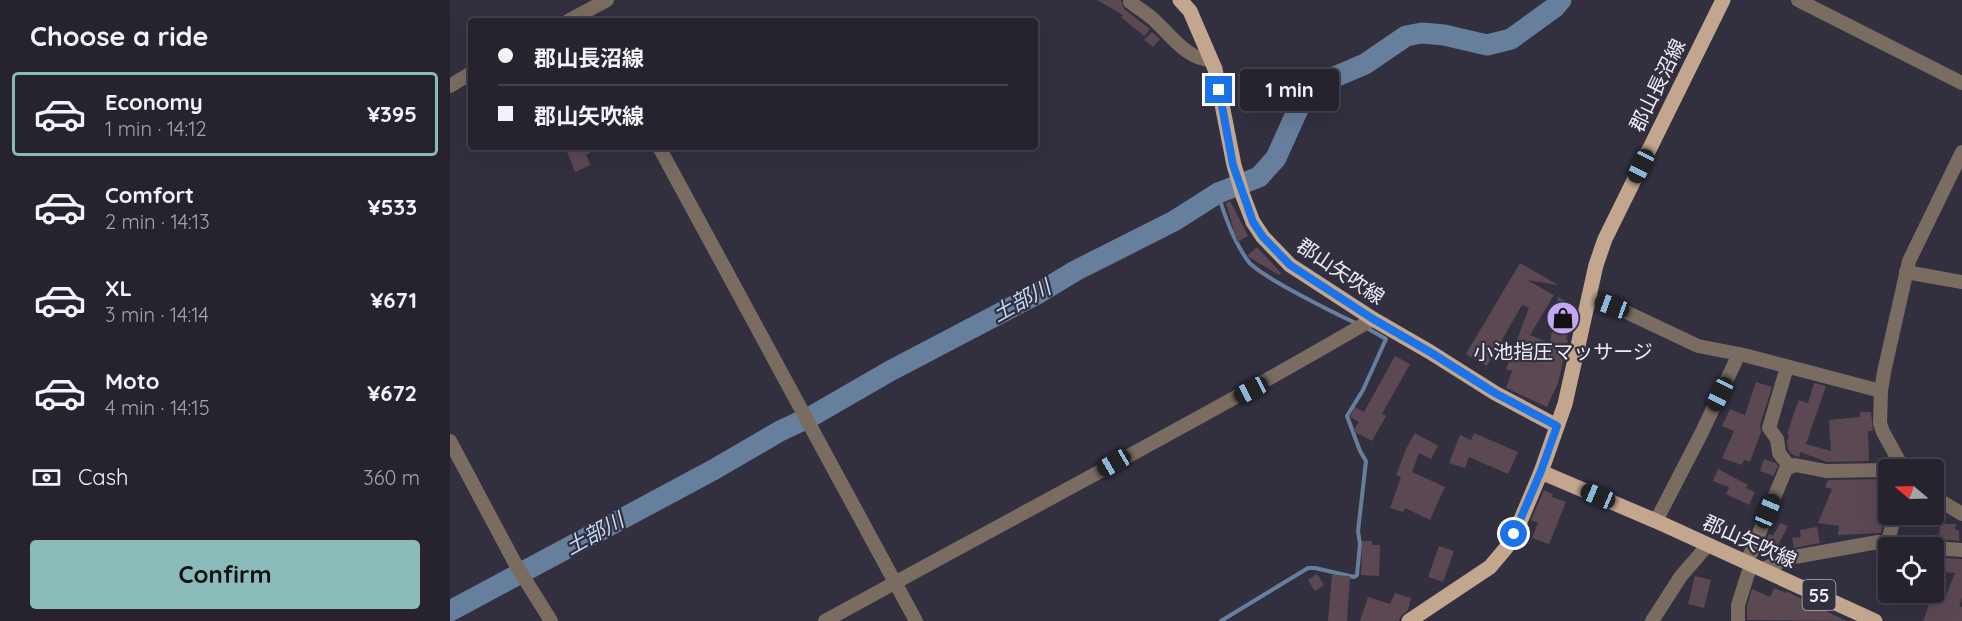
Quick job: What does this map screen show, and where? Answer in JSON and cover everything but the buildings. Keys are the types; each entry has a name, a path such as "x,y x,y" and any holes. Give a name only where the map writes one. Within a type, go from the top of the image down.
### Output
{"main road":[{"name":"郡山矢吹線","path":"1180,0 1190,11 1215,69 1233,165 1253,222 1263,237 1290,265 1373,319 1495,393 1557,426"},
{"name":"郡山長沼線","path":"1409,621 1482,573 1498,559 1519,524 1565,404 1599,253 1723,0"},
{"name":"郡山矢吹線","path":"1541,471 1875,621"}],"street":[{"path":"589,16 607,0"},
{"path":"1798,0 1962,83"},
{"path":"1130,2 1151,17 1184,49 1199,58 1211,60"},
{"path":"450,86 468,75"},
{"path":"661,150 916,621"},
{"path":"1893,459 1882,432 1881,392 1906,272 1917,241 1962,152"},
{"path":"1906,272 1962,282"},
{"path":"1589,299 1624,310 1698,346 1738,354 1881,392"},
{"path":"825,621 1268,380 1373,319"},
{"path":"1656,521 1701,434 1738,354"},
{"path":"1787,367 1769,429 1777,439 1779,453 1789,466"},
{"path":"450,441 516,565 551,621"},
{"path":"1738,621 1738,605 1789,466 1832,471 1878,470"},
{"path":"1944,503 1962,514"},
{"path":"1754,565 1878,542"},
{"path":"1652,621 1681,576 1707,546"},
{"path":"1944,549 1962,550"}],"waterway":[{"name":"土部川","path":"450,611 713,470 890,371 1037,294 1075,271 1174,221 1218,193 1259,177 1276,158 1299,107 1314,90 1330,79 1365,64 1406,36 1422,33 1444,35 1487,45 1511,39 1555,7 1561,0"},
{"path":"1218,193 1234,237 1248,261 1255,268 1300,295 1358,324"},
{"path":"1221,621 1308,568 1354,577 1357,575 1360,544 1358,531 1366,461 1347,416 1363,390 1386,339 1365,327"}],"place":[{"name":"小池指圧マッサージ","path":"1563,318"}],"route":[{"path":"1219,90 1233,165 1253,222 1263,237 1290,265 1373,319 1495,393 1557,426 1514,534"}]}
